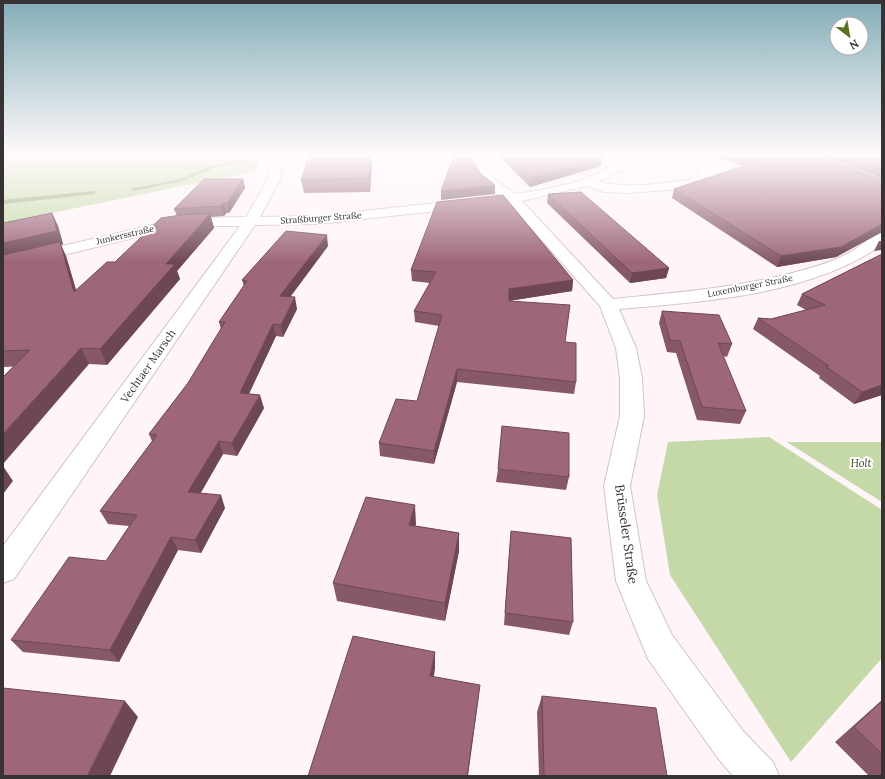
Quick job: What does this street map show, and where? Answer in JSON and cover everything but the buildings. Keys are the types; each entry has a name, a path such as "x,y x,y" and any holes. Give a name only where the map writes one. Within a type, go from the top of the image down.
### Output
{"street":[{"name":"Vechtaer Marsch","path":"3,570 250,222 268,190"},
{"path":"493,190 500,200 544,190"},
{"name":"Brüsseler Straße","path":"500,200 608,305 626,348 631,378 632,416 617,486 631,581 660,647 730,744 759,776"},
{"name":"Straßburger Straße","path":"250,222 317,220 473,203"},
{"name":"Junkersstraße","path":"3,264 165,226 192,222 250,222"},
{"name":"Luxemburger Straße","path":"608,305 702,296 780,282 820,270 858,255 882,238"}],"green space":[{"path":"3,190 162,190 3,223"},
{"path":"769,437 882,510 882,658 791,762 670,575 657,495 668,442"},
{"name":"Holt","path":"787,442 882,442 882,502"}],"waterway":[{"path":"3,202 93,193"}]}
